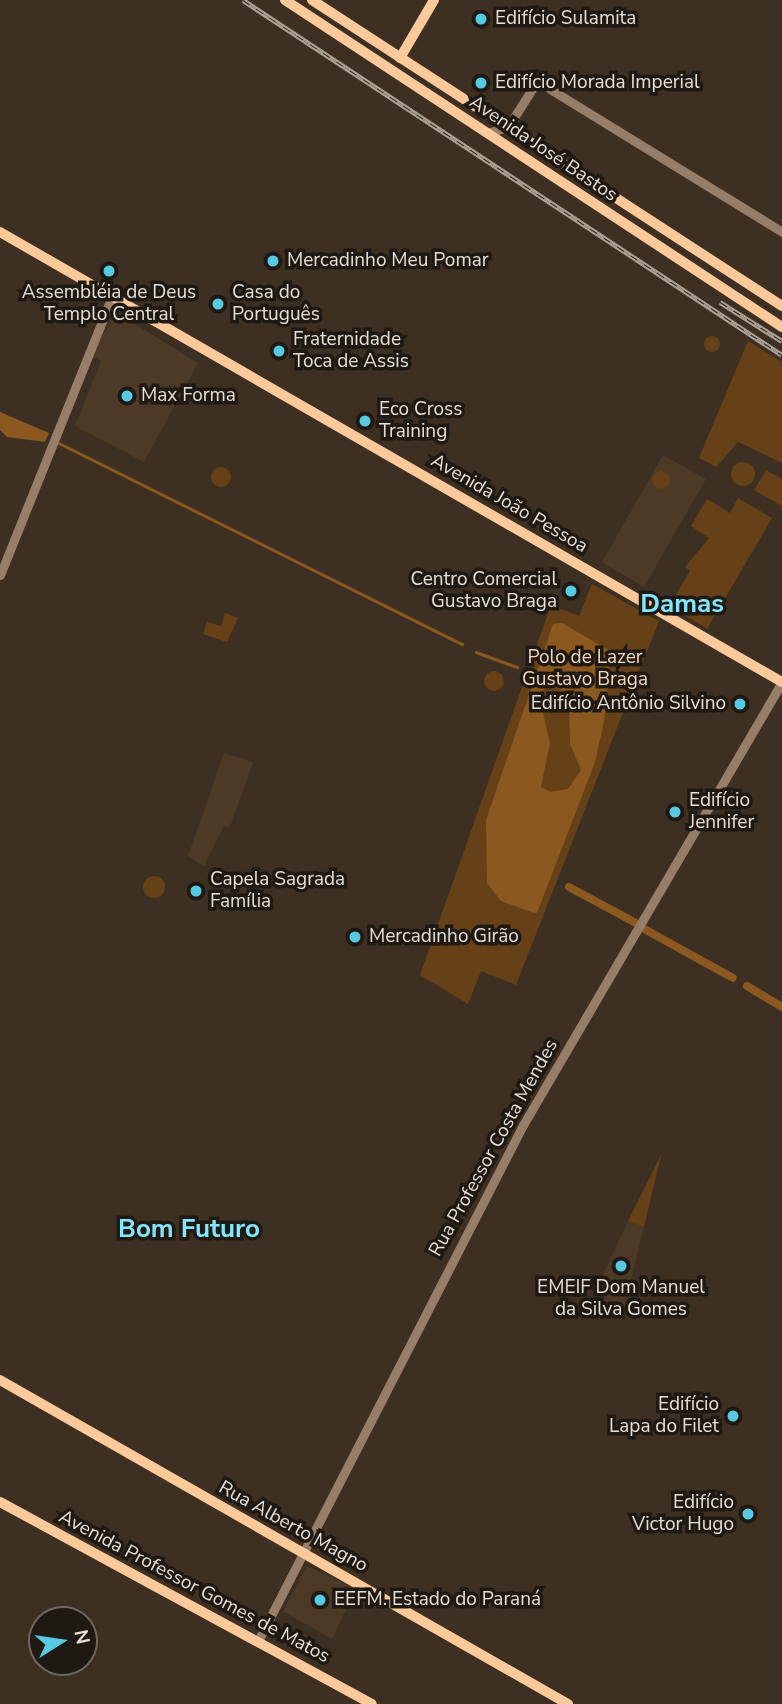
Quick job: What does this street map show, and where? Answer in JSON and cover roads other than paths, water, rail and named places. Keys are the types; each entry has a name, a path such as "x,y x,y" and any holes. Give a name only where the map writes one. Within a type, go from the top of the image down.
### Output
{"main road":[{"name":"Avenida José Bastos","path":"285,0 302,5 487,133 782,327"},
{"name":"Avenida José Bastos","path":"312,0 782,306"},
{"path":"400,58 433,0"},
{"name":"Avenida João Pessoa","path":"0,232 782,682"},
{"name":"Rua Alberto Magno","path":"0,1380 568,1704"},
{"name":"Avenida Professor Gomes de Matos","path":"0,1502 372,1704"}],"street":[{"path":"487,133 508,127 537,80 782,232"},
{"path":"0,575 112,296"},
{"name":"Rua Professor Costa Mendes","path":"258,1641 492,1183 782,682"}],"waterway":[{"path":"57,442 462,644"},
{"path":"476,652 517,667"},
{"path":"569,887 636,923"},
{"path":"646,930 733,978"},
{"path":"747,986 782,1007"}],"railway":[{"path":"243,0 782,355"},
{"path":"720,302 782,341"}],"place":[{"name":"Edifício Sulamita","path":"481,19"},
{"name":"Edifício Morada Imperial","path":"481,83"},
{"name":"Mercadinho Meu Pomar","path":"273,261"},
{"name":"Assembléia de Deus Templo Central","path":"109,271"},
{"name":"Casa do Português","path":"218,304"},
{"name":"Fraternidade Toca de Assis","path":"279,351"},
{"name":"Max Forma","path":"127,396"},
{"name":"Eco Cross Training","path":"365,421"},
{"name":"Centro Comercial Gustavo Braga","path":"571,591"},
{"name":"Edifício Antônio Silvino","path":"740,704"},
{"name":"Edifício Jennifer","path":"675,812"},
{"name":"Capela Sagrada Família","path":"196,891"},
{"name":"Mercadinho Girão","path":"355,937"},
{"name":"EMEIF Dom Manuel da Silva Gomes","path":"621,1266"},
{"name":"Edifício Lapa do Filet","path":"733,1416"},
{"name":"Edifício Victor Hugo","path":"748,1514"},
{"name":"EEFM. Estado do Paraná","path":"320,1600"}],"district":[{"name":"Damas","path":"682,604"},
{"name":"Bom Futuro","path":"189,1229"}],"park label":[{"name":"Polo de Lazer Gustavo Braga","path":"585,669"}]}
